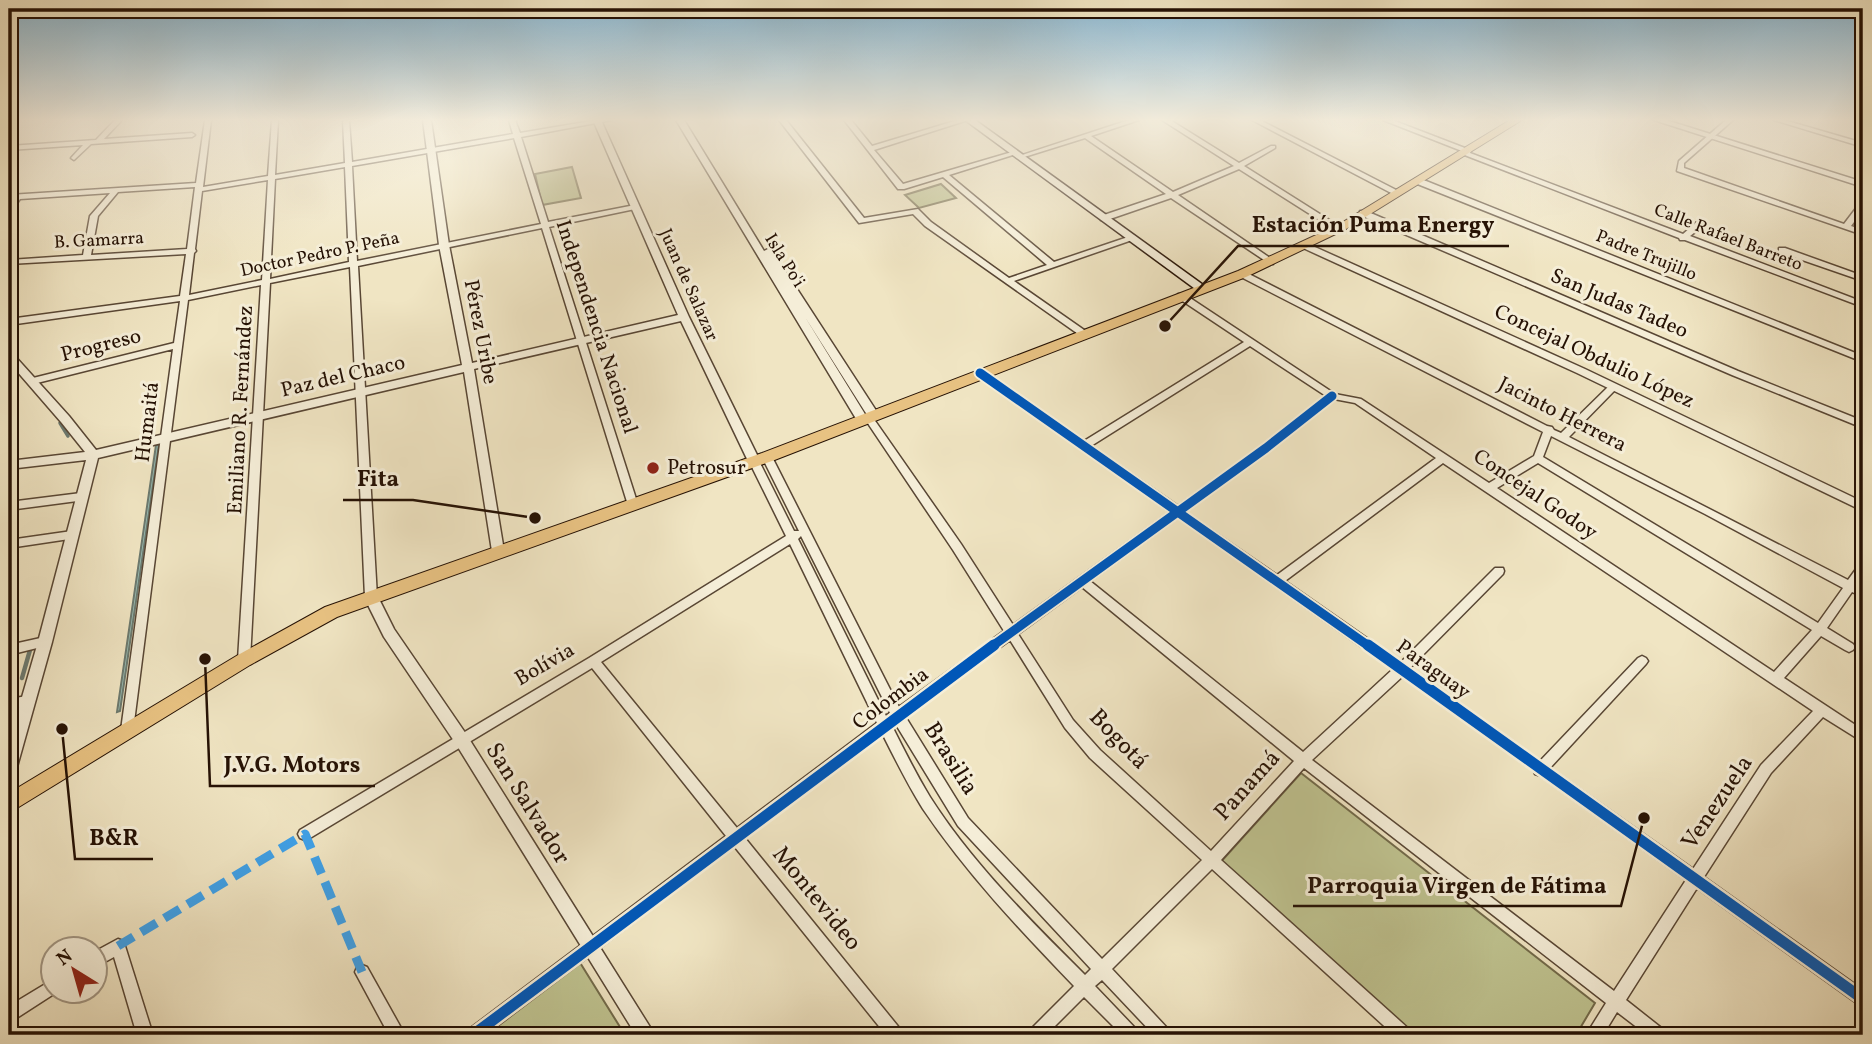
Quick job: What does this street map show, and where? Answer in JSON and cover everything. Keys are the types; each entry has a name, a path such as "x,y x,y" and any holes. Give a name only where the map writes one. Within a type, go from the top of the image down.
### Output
{"main road":[{"path":"1036,169 1202,289"},
{"path":"9,804 244,660 331,612 760,459 1242,274 1306,246 1438,169"}],"street":[{"name":"Humaitá","path":"127,730 177,345 186,298 201,169"},
{"name":"Emiliano R. Fernández","path":"244,660 273,169"},
{"path":"9,197 198,187 273,179 329,169"},
{"path":"349,169 371,597"},
{"name":"Pérez Uribe","path":"434,169 444,245 468,367 498,551"},
{"name":"Independencia Nacional","path":"526,169 633,505"},
{"name":"Juan de Salazar","path":"620,169 684,317 760,459"},
{"name":"Isla Po'i","path":"711,169 867,417"},
{"name":"Isla Po'i","path":"716,169 867,417"},
{"path":"821,169 862,221 915,211 928,224 1084,334"},
{"path":"886,169 901,187 964,169"},
{"path":"1135,169 1270,262"},
{"path":"1104,218 1175,195 1237,169"},
{"path":"1244,169 1338,228"},
{"path":"1350,169 1398,193"},
{"name":"Calle Rafael Barreto","path":"1508,169 1863,305"},
{"path":"1681,169 1863,233"},
{"path":"1811,169 1863,185"},
{"path":"944,174 1054,266"},
{"name":"Padre Trujillo","path":"1418,181 1863,359"},
{"path":"88,256 94,216 116,190"},
{"path":"9,208 18,196"},
{"path":"1846,227 1863,205"},
{"name":"Doctor Pedro P. Peña","path":"9,322 186,298 635,207"},
{"name":"San Judas Tadeo","path":"1363,213 1863,425"},
{"path":"1683,238 1700,224"},
{"path":"1010,280 1131,239"},
{"name":"Concejal Obdulio López","path":"1306,246 1613,387 1863,507"},
{"path":"1782,250 1863,279"},
{"name":"B. Gamarra","path":"9,262 192,251"},
{"name":"Jacinto Herrera","path":"1242,274 1334,324 1564,436 1863,593"},
{"name":"Concejal Godoy","path":"1181,296 1332,396 1358,401 1863,737"},
{"name":"Paz del Chaco","path":"9,466 93,455 684,317"},
{"path":"1086,444 1251,341"},
{"name":"Progreso","path":"33,381 177,345"},
{"path":"9,356 33,381 93,455 45,642 9,767"},
{"name":"Paraguay","path":"980,373 1086,444 1863,999"},
{"path":"1564,436 1613,387"},
{"name":"Colombia","path":"473,1035 897,715 1293,428 1332,396"},
{"name":"Bogotá","path":"867,417 957,547 1069,724 1095,754 1405,1035"},
{"path":"1489,488 1538,458 1549,429"},
{"path":"1278,582 1444,457"},
{"path":"1538,458 1849,647"},
{"name":"Brasilia","path":"760,459 856,632 897,715 963,822 1164,1035"},
{"path":"9,506 81,497"},
{"name":"Brasilia","path":"799,533 841,636 884,725 931,812 969,862 1132,1035"},
{"name":"Bolívia","path":"305,834 593,661 799,533"},
{"path":"9,544 72,535"},
{"path":"1776,679 1820,629 1848,585 1863,568"},
{"name":"Panamá","path":"1035,1035 1212,860 1303,760 1402,669 1499,571"},
{"path":"1082,581 1303,760 1659,1035"},
{"name":"San Salvador","path":"371,597 389,633 460,739 646,1035"},
{"path":"841,636 856,632"},
{"path":"9,650 45,642"},
{"name":"Montevideo","path":"593,661 896,1035"},
{"path":"1540,770 1642,661"},
{"path":"9,704 27,701"},
{"name":"Venezuela","path":"1594,1035 1766,769 1822,710"},
{"path":"108,952 118,946 145,1035"},
{"path":"362,972 397,1035"},
{"path":"9,1015 38,996"}],"green space":[{"path":"572,169 581,198 542,205 535,174"},
{"path":"941,184 956,198 919,208 905,195"},
{"path":"1301,773 1595,1003 1576,1035 1409,1035 1218,865"},
{"path":"579,961 625,1035 481,1035"}],"water":[{"path":"159,444 120,711 117,712 156,445"}],"waterway":[{"path":"60,423 68,436"},
{"path":"22,678 30,650"}],"marked path":[{"path":"118,946 305,834 362,972"}],"cycle path":[{"path":"980,373 1402,669 1863,999"},
{"path":"473,1035 897,715 1266,448 1332,396"}],"place":[{"name":"Estación Puma Energy","path":"1165,326"},
{"name":"Petrosur","path":"653,468"},
{"name":"Fita","path":"535,518"},
{"name":"J.V.G. Motors","path":"205,659"},
{"name":"B&R","path":"62,729"},
{"name":"Parroquia Virgen de Fátima","path":"1644,818"}]}
